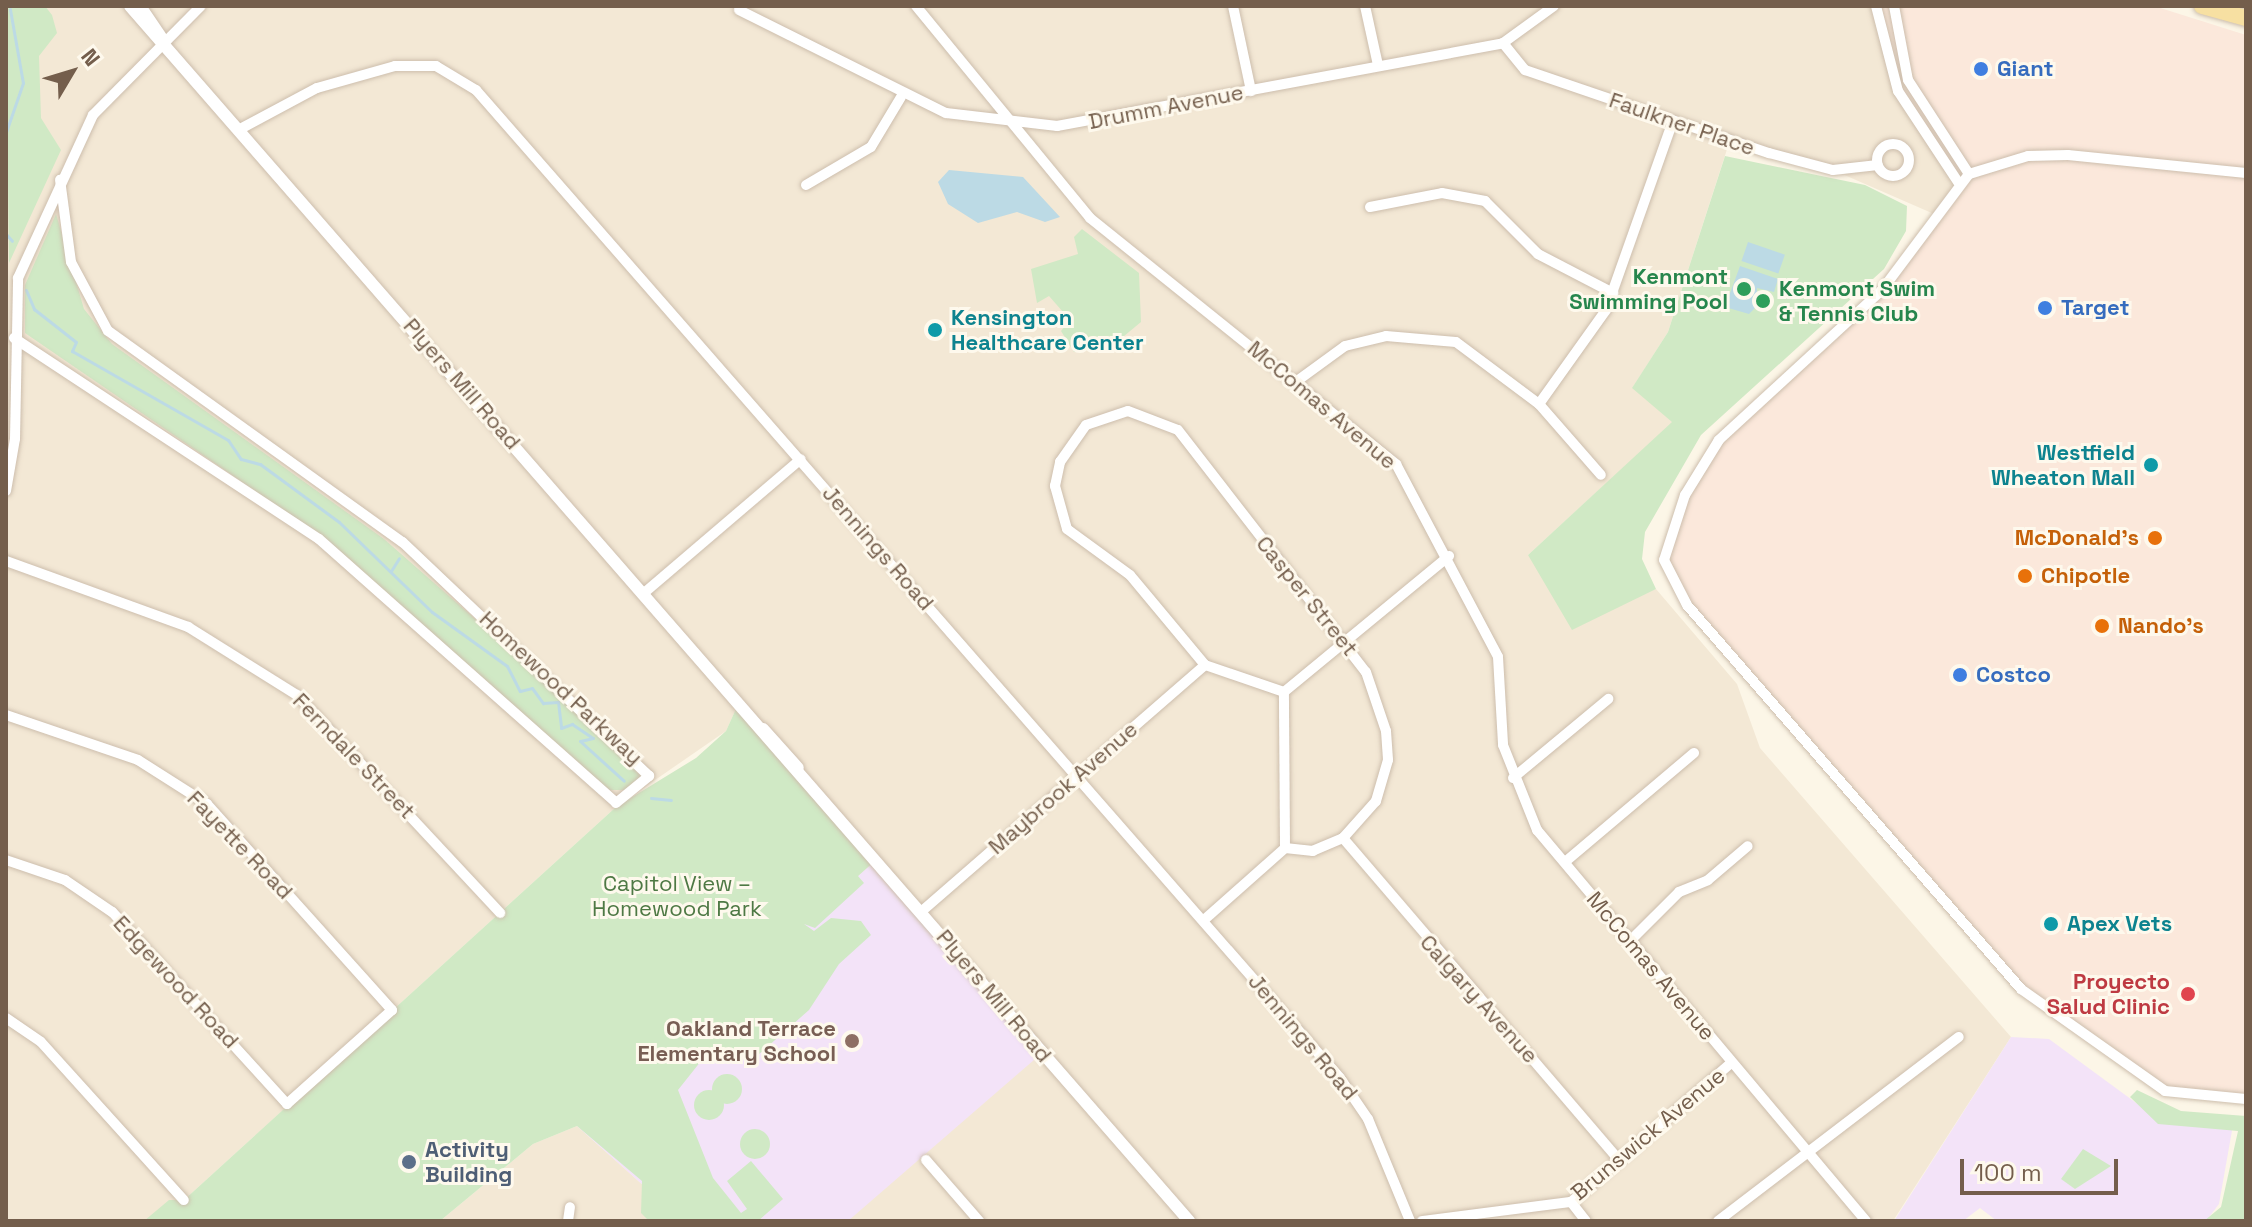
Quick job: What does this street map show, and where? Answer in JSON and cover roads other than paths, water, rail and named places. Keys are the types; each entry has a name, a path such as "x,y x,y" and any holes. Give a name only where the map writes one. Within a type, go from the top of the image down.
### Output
{"main road":[{"path":"2202,6 2246,18"}],"street":[{"name":"Plyers Mill Road","path":"130,6 242,128 1189,1221"},
{"name":"Plyers Mill Road","path":"140,6 162,39"},
{"path":"6,491 17,410 14,338 18,278 60,180 93,115 162,39 201,6"},
{"name":"McComas Avenue","path":"916,6 1090,218 1297,381 1396,464 1449,556 1498,657 1503,745 1513,778 1537,830 1866,1221"},
{"path":"1233,6 1251,91"},
{"path":"1365,6 1378,65"},
{"name":"Drumm Avenue","path":"739,10 901,97 1011,125 1097,124 1378,65 1503,43 1554,6"},
{"path":"1876,6 1898,91 1958,182"},
{"path":"1894,6 1908,80 1969,174"},
{"name":"Faulkner Place","path":"1503,43 1525,70 1673,121 1833,170 1878,165"},
{"name":"Jennings Road","path":"242,128 358,74 419,64 452,73 476,90 1340,1078 1368,1119 1410,1221"},
{"path":"806,185 871,147 901,97"},
{"path":"1539,404 1577,358 1613,293 1673,121"},
{"path":"2246,173 2068,155 2028,156 1969,174 1958,182 1882,290 1719,440 1669,534 1670,579 2021,989 2165,1091 2246,1099"},
{"name":"Homewood Parkway","path":"14,338 319,539 616,803 649,776 649,769 402,542 108,331 71,262 60,180"},
{"path":"1370,207 1442,193 1485,201 1538,254 1613,293"},
{"path":"1297,381 1345,346 1426,334 1489,362 1539,404 1601,475"},
{"name":"Casper Street","path":"1205,665 1130,575 1080,544 1060,506 1060,462 1086,425 1128,411 1148,414 1191,443 1346,641 1379,703 1388,760 1376,801 1343,838"},
{"path":"644,593 801,459"},
{"path":"1284,692 1449,556"},
{"name":"Ferndale Street","path":"6,561 188,627 287,688 500,913"},
{"path":"1205,665 1284,692"},
{"name":"Maybrook Avenue","path":"922,911 1205,665"},
{"path":"1284,692 1285,848"},
{"path":"1513,778 1608,699"},
{"name":"Fayette Road","path":"6,715 138,760 207,804 392,1010 287,1104"},
{"path":"1565,862 1694,753"},
{"path":"1204,920 1285,848 1313,851 1343,838"},
{"name":"Calgary Avenue","path":"1343,838 1618,1159"},
{"path":"1631,940 1679,892 1708,880 1748,846"},
{"name":"Edgewood Road","path":"6,860 65,880 112,912 287,1104"},
{"path":"6,1018 41,1042 184,1200"},
{"path":"1718,1221 1811,1157 1959,1037"},
{"name":"Brunswick Avenue","path":"1422,1221 1571,1202 1731,1063"},
{"path":"926,1160 979,1221"},
{"path":"1571,1202 1586,1221"},
{"path":"568,1221 570,1207"}],"water":[{"path":"949,170 1023,177 1060,217 1045,222 1017,212 978,223 948,204 938,182"},
{"path":"1748,242 1785,255 1778,274 1741,261"},
{"name":"Kenmont Swimming Pool","path":"1740,266 1778,279 1774,292 1757,288 1757,306 1749,314 1725,307"}],"waterway":[{"path":"6,132 23,83 10,9"},
{"path":"6,234 12,241"},
{"path":"26,290 34,309 76,342 72,351 228,440 241,459 260,464 339,522 432,612 507,666 520,691 532,688 543,703 558,702 561,728 572,724 593,738 580,741 624,781"},
{"path":"391,571 399,558"},
{"path":"651,798 671,800"}],"place":[{"name":"Giant","path":"1981,69"},
{"name":"Kenmont Swimming Pool","path":"1744,289"},
{"name":"Kenmont Swim & Tennis Club","path":"1763,301"},
{"name":"Target","path":"2045,308"},
{"name":"Kensington Healthcare Center","path":"935,330"},
{"name":"Westfield Wheaton Mall","path":"2151,465"},
{"name":"McDonald's","path":"2155,538"},
{"name":"Chipotle","path":"2025,576"},
{"name":"Nando's","path":"2102,626"},
{"name":"Costco","path":"1960,675"},
{"name":"Apex Vets","path":"2051,924"},
{"name":"Proyecto Salud Clinic","path":"2188,994"},
{"name":"Oakland Terrace Elementary School","path":"852,1041"},
{"name":"Activity Building","path":"409,1162"}],"park label":[{"name":"Capitol View – Homewood Park","path":"677,896"}]}
